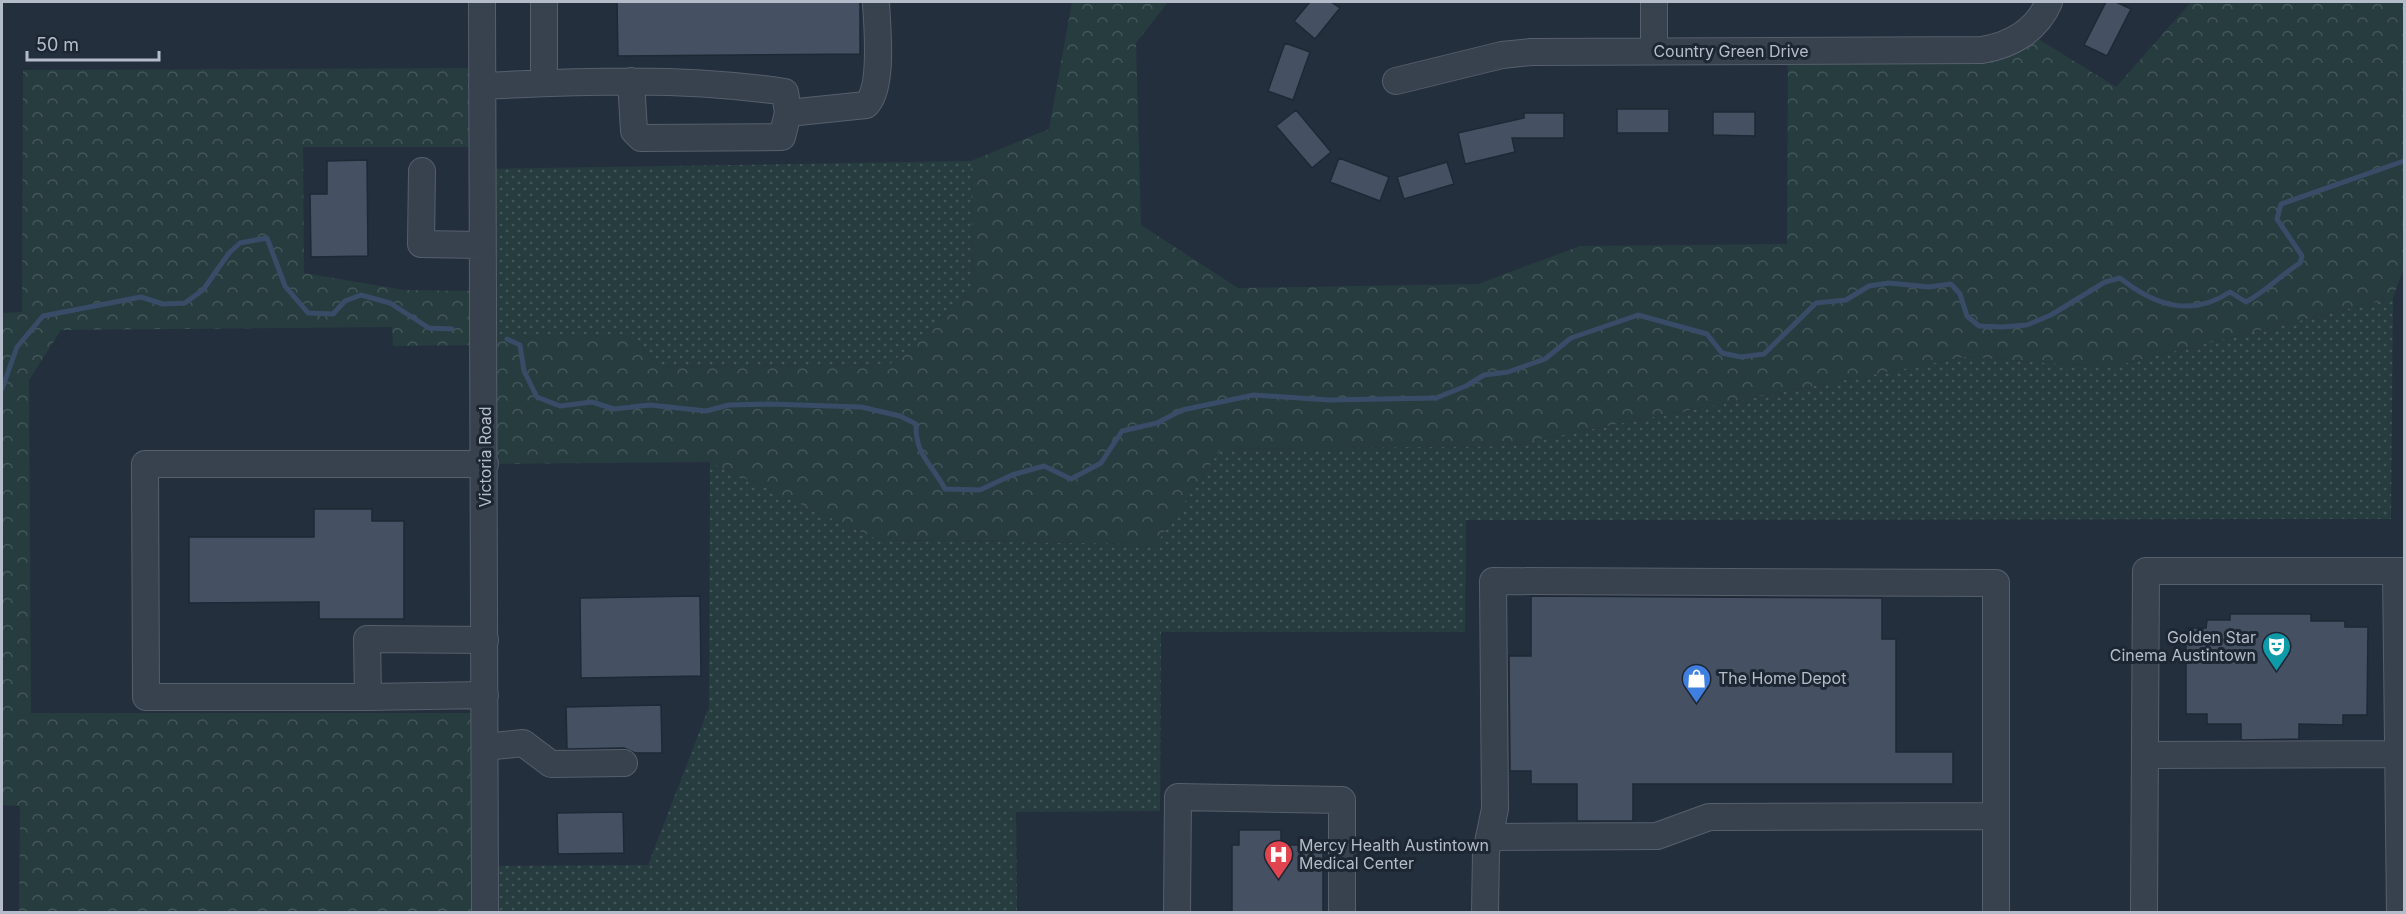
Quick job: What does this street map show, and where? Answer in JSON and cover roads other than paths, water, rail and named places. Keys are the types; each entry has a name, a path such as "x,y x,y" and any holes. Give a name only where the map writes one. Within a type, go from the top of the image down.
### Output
{"street":[{"name":"Victoria Road","path":"482,2 485,464 484,912"},
{"path":"544,2 544,83"},
{"path":"788,113 866,105 873,99 876,84 876,2"},
{"path":"1654,2 1654,51"},
{"name":"Country Green Drive","path":"1396,81 1502,55 1531,52 1982,50 1998,47 2022,35 2038,21 2049,2"},
{"path":"482,86 544,83 630,81 693,81 785,92 788,113 782,137 756,139 641,138 634,131 630,81"},
{"path":"422,171 421,244 482,246"},
{"path":"485,464 145,464 147,697 485,695"},
{"path":"2144,912 2146,571 2400,571 2400,912"},
{"path":"1485,912 1486,852 1495,809 1493,582 1996,583 1996,912"},
{"path":"368,697 367,639 485,640"},
{"path":"485,747 511,742 523,743 551,764 624,764"},
{"path":"2145,755 2399,754"},
{"path":"1177,912 1178,797 1342,800 1342,912"},
{"path":"1489,837 1657,836 1709,817 1996,816"}],"waterway":[{"path":"507,339 520,345 524,371 537,397 560,406 592,402 614,409 650,405 706,411 729,405 861,407 900,416 916,424 916,435 921,452 945,489 980,490 1012,475 1044,466 1071,479 1101,463 1122,431 1157,423 1182,410 1254,395 1329,400 1436,398 1466,386 1484,375 1508,372 1545,359 1571,338 1638,315 1707,334 1722,353 1741,357 1764,354 1816,303 1846,300 1869,286 1889,283 1929,287 1951,284 1960,294 1967,316 1979,326 2027,325 2051,315 2105,282 2120,278 2146,295 2173,305 2201,305 2230,292 2246,302 2300,263 2302,256 2277,219 2281,204 2404,161"},
{"path":"2,389 17,347 43,316 141,297 163,304 185,303 203,290 229,253 240,243 267,238 285,286 308,313 333,314 345,301 361,295 390,303 429,328 452,329"}],"place":[{"name":"Golden Star Cinema Austintown","path":"2277,672"},
{"name":"The Home Depot","path":"1697,704"},
{"name":"Mercy Health Austintown Medical Center","path":"1278,880"}]}
